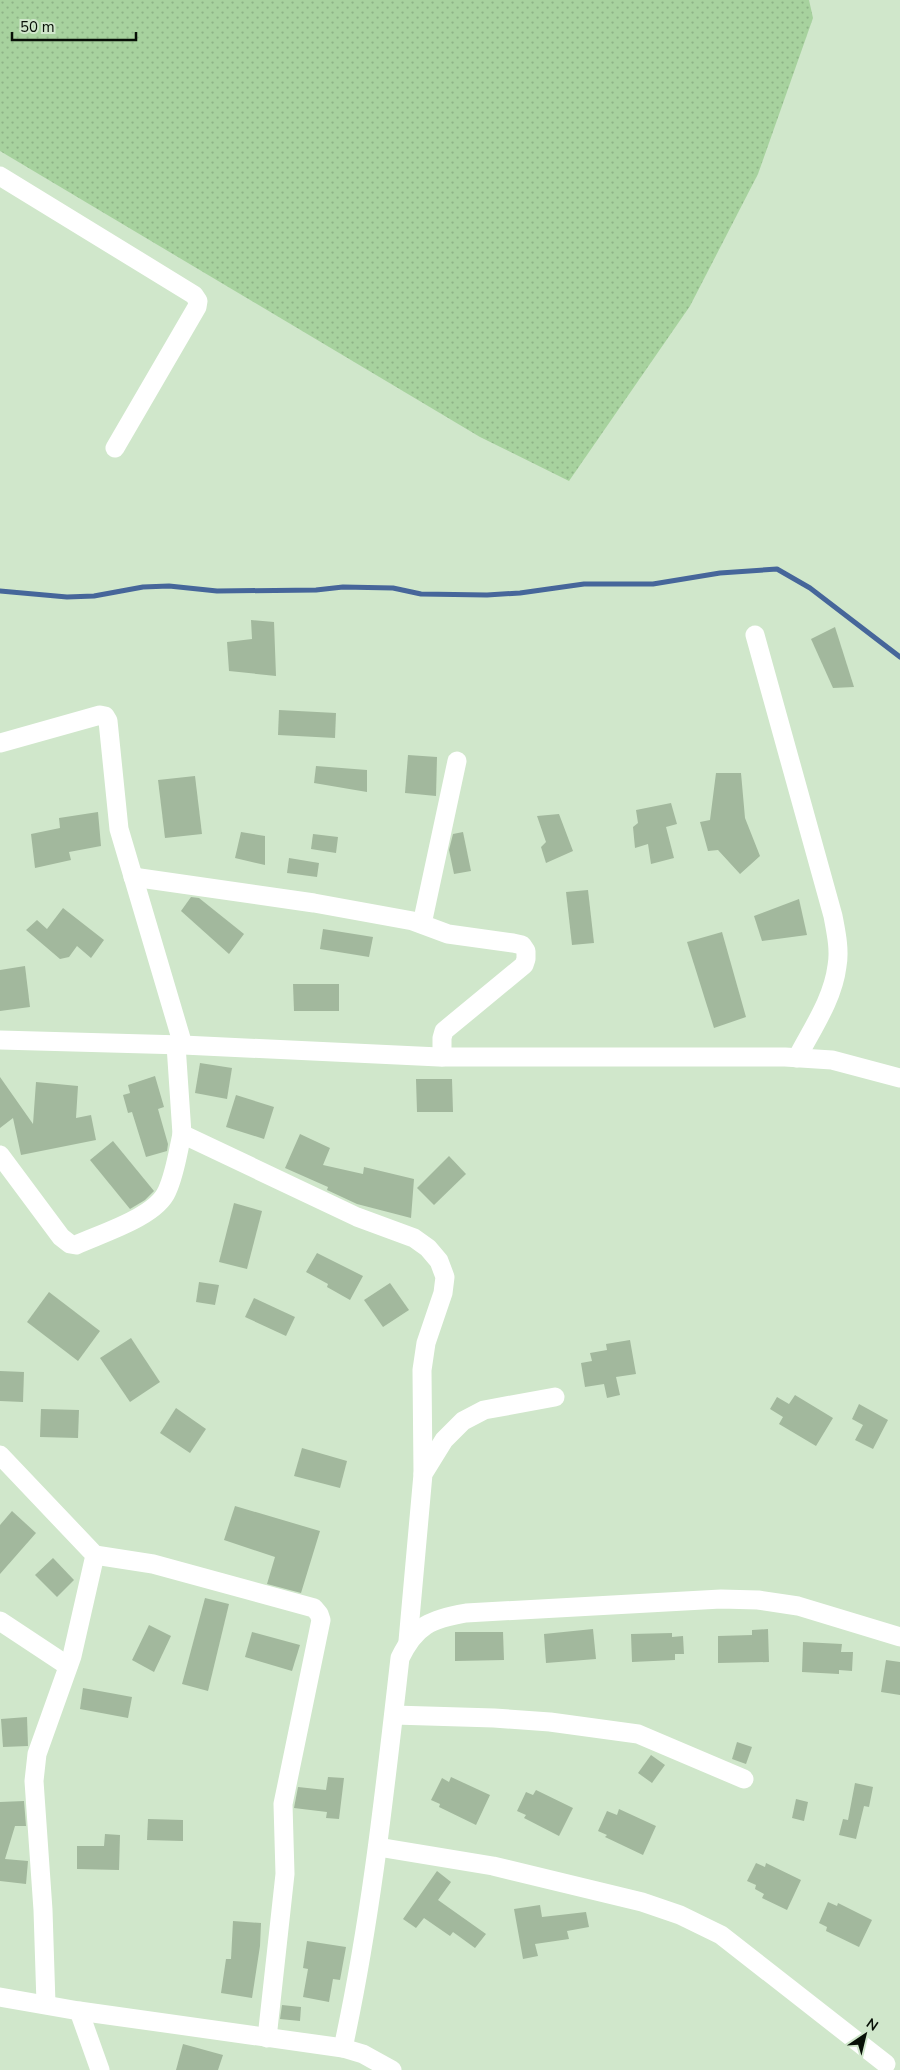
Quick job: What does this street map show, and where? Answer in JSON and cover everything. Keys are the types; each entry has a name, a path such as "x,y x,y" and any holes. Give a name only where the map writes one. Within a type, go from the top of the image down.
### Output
{"street":[{"path":"0,176 194,295 198,301 115,448"},
{"path":"755,635 833,916 837,941 838,965 832,988 797,1058"},
{"path":"0,743 100,715 105,716 108,721 119,829 179,1045 182,1134 168,1190 161,1201 147,1213 76,1245 70,1244 61,1237 0,1155"},
{"path":"422,924 457,761"},
{"path":"133,877 314,903 422,924 448,934 513,943 522,946 526,951 524,965 444,1031 442,1057"},
{"path":"0,1040 179,1045 442,1057 797,1058 832,1060 900,1078"},
{"path":"182,1134 358,1217 414,1238 428,1248 439,1261 445,1277 443,1293 426,1343 422,1370 423,1474 408,1641"},
{"path":"423,1474 444,1440 463,1421 484,1410 555,1397"},
{"path":"0,1456 95,1555 153,1564 314,1608 319,1614 320,1620 283,1804 285,1874 267,2038"},
{"path":"46,2004 43,1910 34,1781 37,1754 68,1666 95,1555"},
{"path":"343,2048 352,2008 378,1847 400,1658 408,1641 422,1627 442,1617 466,1612 721,1599 758,1600 798,1606 900,1637"},
{"path":"0,1620 68,1666"},
{"path":"394,1715 550,1722 638,1734 744,1779"},
{"path":"378,1847 493,1866 642,1902 680,1915 721,1935 886,2064"},
{"path":"0,1996 79,2011 343,2048 362,2054 392,2070"},
{"path":"79,2011 100,2070"}],"green space":[{"path":"0,0 809,0 813,18 758,174 690,306 569,481 480,437 0,151"}],"building":[{"path":"251,620 274,622 276,676 229,671 227,642 252,639"},
{"path":"835,627 854,687 833,688 811,639"},
{"path":"279,710 336,713 335,738 278,735"},
{"path":"408,755 437,757 436,796 405,793"},
{"path":"316,766 367,770 367,792 314,783"},
{"path":"716,773 741,773 745,818 760,856 740,874 718,850 708,851 700,822 710,820"},
{"path":"195,776 202,834 165,838 158,780"},
{"path":"671,803 677,824 666,827 674,858 651,864 648,844 635,848 633,827 638,823 636,810"},
{"path":"98,812 101,846 69,852 71,860 35,868 31,834 60,828 59,818"},
{"path":"559,814 573,851 546,863 541,847 546,842 537,816"},
{"path":"241,832 265,836 265,865 235,858"},
{"path":"463,832 471,871 454,874 449,850 453,834"},
{"path":"313,834 338,837 336,853 311,849"},
{"path":"289,858 319,863 317,877 287,873"},
{"path":"588,890 594,943 572,945 566,892"},
{"path":"191,897 199,898 244,934 229,954 181,911"},
{"path":"799,899 807,935 762,941 754,916"},
{"path":"63,908 104,940 91,958 77,946 69,957 60,959 26,930 37,920 47,929"},
{"path":"323,929 373,937 369,957 320,949"},
{"path":"722,932 746,1017 714,1028 687,942"},
{"path":"25,966 30,1007 0,1011 0,970"},
{"path":"293,984 339,984 339,1011 294,1011"},
{"path":"200,1063 232,1068 227,1099 195,1093"},
{"path":"155,1076 164,1107 158,1109 168,1144 167,1151 146,1157 132,1112 128,1113 123,1095 130,1093 128,1085"},
{"path":"0,1077 33,1124 36,1082 78,1086 76,1118 91,1115 96,1140 21,1155 13,1118 0,1128"},
{"path":"416,1079 452,1079 453,1112 417,1112"},
{"path":"236,1095 274,1107 264,1139 226,1127"},
{"path":"300,1134 330,1148 323,1165 363,1174 364,1167 414,1179 411,1218 357,1204 327,1190 328,1187 285,1168"},
{"path":"113,1141 154,1191 145,1200 130,1209 90,1160"},
{"path":"449,1156 466,1174 434,1205 417,1188"},
{"path":"234,1203 262,1211 247,1269 219,1262"},
{"path":"317,1253 363,1276 350,1300 327,1287 328,1284 306,1272"},
{"path":"199,1282 219,1285 215,1305 196,1302"},
{"path":"390,1283 409,1310 383,1327 364,1300"},
{"path":"49,1292 100,1331 78,1361 27,1322"},
{"path":"254,1298 295,1317 286,1336 245,1317"},
{"path":"131,1338 160,1382 130,1402 100,1358"},
{"path":"630,1340 636,1374 616,1377 620,1395 607,1398 604,1384 585,1387 581,1363 592,1361 590,1353 607,1350 606,1344"},
{"path":"0,1371 24,1372 23,1402 0,1401"},
{"path":"795,1395 833,1418 816,1446 779,1424 783,1417 770,1409 777,1397 789,1404"},
{"path":"859,1404 888,1420 873,1449 855,1440 863,1425 852,1419"},
{"path":"176,1408 206,1429 190,1453 160,1433"},
{"path":"41,1409 79,1410 78,1438 40,1437"},
{"path":"302,1448 347,1461 340,1488 294,1476"},
{"path":"235,1506 320,1531 301,1593 267,1584 275,1557 224,1540"},
{"path":"12,1511 36,1533 0,1574 0,1525"},
{"path":"53,1558 74,1580 57,1597 35,1575"},
{"path":"205,1598 229,1604 208,1691 182,1684"},
{"path":"149,1625 171,1636 154,1672 132,1660"},
{"path":"593,1629 596,1659 546,1663 544,1634"},
{"path":"768,1629 769,1662 718,1663 718,1636 752,1635 752,1630"},
{"path":"252,1632 300,1645 292,1671 245,1657"},
{"path":"455,1632 503,1632 504,1660 455,1661"},
{"path":"672,1633 672,1637 683,1636 684,1654 675,1654 675,1660 632,1662 631,1634"},
{"path":"803,1642 842,1644 841,1652 853,1652 852,1671 839,1670 839,1674 802,1672"},
{"path":"886,1660 900,1662 900,1695 881,1692"},
{"path":"83,1688 132,1697 128,1718 80,1709"},
{"path":"27,1717 28,1746 3,1747 1,1719"},
{"path":"737,1742 752,1747 746,1764 732,1759"},
{"path":"651,1755 665,1765 652,1783 638,1773"},
{"path":"328,1777 344,1778 339,1819 326,1818 327,1812 294,1808 298,1787 326,1790"},
{"path":"451,1777 490,1795 476,1825 439,1807 440,1804 431,1800 442,1778 449,1782"},
{"path":"855,1783 873,1787 869,1807 864,1806 856,1839 839,1835 843,1819 848,1820"},
{"path":"536,1790 573,1808 559,1836 524,1818 526,1815 517,1811 526,1792 533,1795"},
{"path":"796,1799 808,1802 804,1821 792,1818"},
{"path":"24,1801 26,1826 15,1826 5,1859 28,1861 26,1884 0,1881 0,1802"},
{"path":"619,1809 656,1826 643,1855 605,1837 607,1835 598,1831 607,1811 617,1815"},
{"path":"148,1819 183,1820 183,1841 147,1840"},
{"path":"105,1834 120,1835 119,1870 77,1869 77,1846 104,1846"},
{"path":"756,1863 765,1867 766,1863 801,1880 787,1910 762,1898 764,1894 755,1889 756,1885 747,1881"},
{"path":"437,1871 451,1882 438,1900 486,1934 475,1948 453,1932 450,1936 424,1918 416,1928 403,1919"},
{"path":"828,1902 837,1906 838,1903 872,1920 859,1947 826,1931 827,1927 819,1923"},
{"path":"540,1905 542,1917 586,1912 589,1927 567,1931 569,1939 535,1944 538,1956 523,1959 514,1909"},
{"path":"233,1921 261,1923 260,1946 252,1998 221,1993 226,1959 231,1959"},
{"path":"307,1941 346,1947 340,1980 333,1979 329,2002 303,1997 308,1969 303,1968"},
{"path":"282,2005 301,2007 300,2021 280,2019"},
{"path":"183,2044 223,2055 218,2070 176,2070"}],"waterway":[{"path":"0,591 67,597 94,596 143,587 169,586 217,591 316,590 343,587 393,588 421,594 487,595 520,593 584,584 653,584 720,573 777,569 810,588 900,657"}]}
